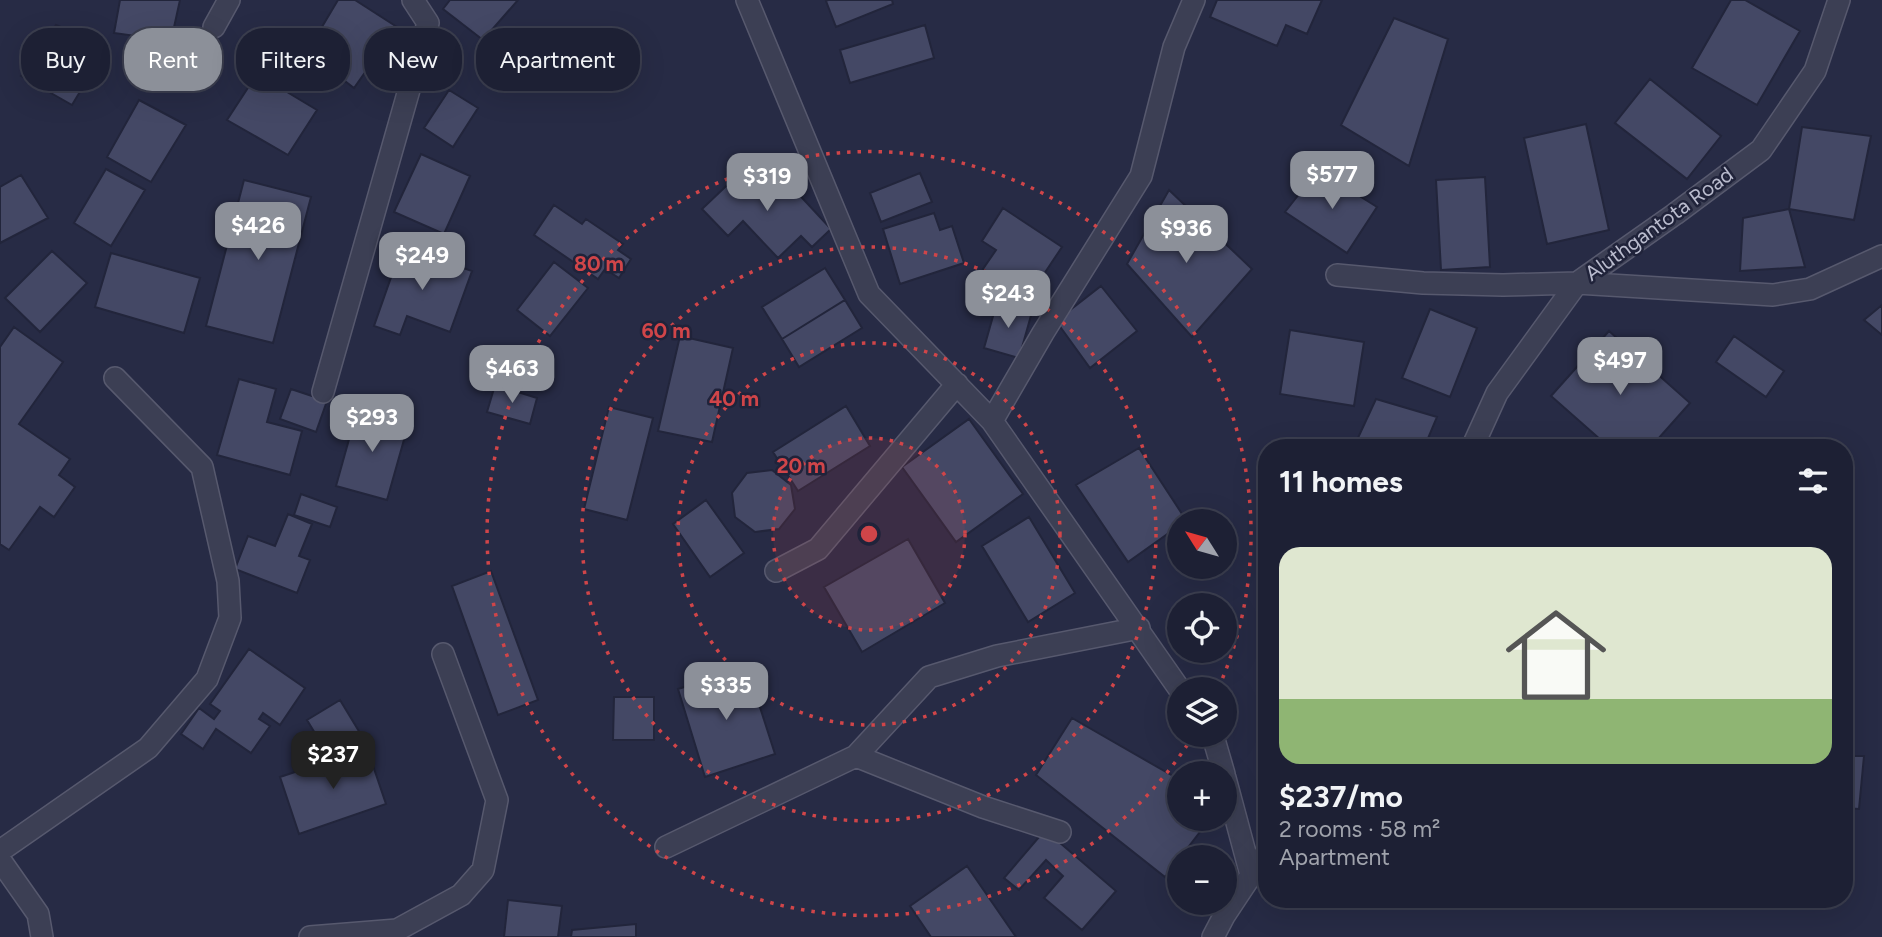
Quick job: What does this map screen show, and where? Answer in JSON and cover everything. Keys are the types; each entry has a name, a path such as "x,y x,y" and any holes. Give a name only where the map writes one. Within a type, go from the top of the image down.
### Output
{"street":[{"path":"214,27 229,0"},
{"path":"323,392 428,23 413,0"},
{"path":"747,0 869,294 992,421 1171,677"},
{"path":"992,421 1043,333 1141,176 1174,47 1194,0"},
{"name":"Aluthgantota Road","path":"1476,439 1497,393 1577,283 1761,150 1815,71 1839,0"},
{"path":"1337,275 1423,283 1577,283 1773,295 1810,289 1882,256"},
{"path":"0,850 148,748 207,679 230,618 228,581 202,467 115,378"},
{"path":"776,571 818,549 957,384"},
{"path":"666,848 856,756 929,677 997,656 1139,628"},
{"path":"310,937 397,930 461,895 483,870 497,800 443,654"},
{"path":"856,756 983,807 1060,832"},
{"path":"1237,823 1251,874"},
{"path":"0,860 38,914 42,937"},
{"path":"1213,937 1258,864"}],"building":[{"path":"120,0 180,0 174,28 124,28 124,34 114,33"},
{"path":"338,0 355,0 397,27 364,28 364,74 354,88 350,85 350,28 321,28"},
{"path":"450,0 518,0 494,28 476,28 476,35 443,9"},
{"path":"892,0 893,4 836,27 826,1"},
{"path":"1217,0 1322,0 1307,34 1286,25 1277,46 1210,17"},
{"path":"1731,0 1745,0 1800,31 1757,105 1692,68"},
{"path":"1394,18 1448,39 1409,166 1341,125"},
{"path":"925,25 934,58 850,83 840,50"},
{"path":"1650,79 1721,136 1687,179 1615,123"},
{"path":"47,91 80,91 72,105"},
{"path":"246,91 285,91 317,110 288,155 227,120"},
{"path":"448,91 478,108 453,147 424,128"},
{"path":"139,100 186,125 151,182 107,157"},
{"path":"1586,124 1609,230 1547,244 1524,138"},
{"path":"1802,127 1871,136 1854,220 1789,209"},
{"path":"421,154 470,176 444,234 394,212"},
{"path":"106,169 145,190 111,246 74,223"},
{"path":"743,170 762,191 780,174 831,229 812,247 801,236 778,258 743,221 728,236 702,209"},
{"path":"1318,170 1377,207 1347,253 1285,212"},
{"path":"920,173 932,202 881,222 870,193"},
{"path":"21,175 48,218 0,243 0,187"},
{"path":"1485,177 1490,267 1441,270 1436,180"},
{"path":"244,180 311,197 273,343 206,326"},
{"path":"1169,190 1252,269 1192,337 1127,264"},
{"path":"554,205 582,224 586,219 623,244 618,250 631,259 619,278 605,269 598,279 534,235"},
{"path":"1003,208 1062,247 1028,298 983,269 996,250 982,241"},
{"path":"1789,209 1805,267 1740,271 1743,218"},
{"path":"934,213 940,230 952,226 964,263 900,284 883,229"},
{"path":"402,246 472,271 450,332 407,316 400,335 374,326"},
{"path":"52,251 87,283 40,332 5,298"},
{"path":"111,253 200,278 184,333 95,307"},
{"path":"554,262 588,288 550,336 517,310"},
{"path":"825,268 845,300 782,339 762,307"},
{"path":"1101,286 1137,331 1090,368 1056,321"},
{"path":"845,300 862,328 799,367 782,339"},
{"path":"997,302 1032,312 1019,358 984,348"},
{"path":"1882,305 1882,335 1864,320"},
{"path":"1430,309 1477,328 1450,397 1402,378"},
{"path":"14,327 63,362 19,424 70,459 59,475 75,487 54,517 40,507 9,550 0,544 0,347"},
{"path":"1290,330 1364,342 1354,406 1280,394"},
{"path":"1609,331 1690,403 1658,439 1600,439 1551,396"},
{"path":"680,336 733,348 712,442 658,431"},
{"path":"1734,336 1784,371 1766,397 1716,362"},
{"path":"494,350 531,359 524,385 488,376"},
{"path":"239,379 276,389 267,422 302,431 290,475 217,455"},
{"path":"495,385 537,398 530,424 487,412"},
{"path":"291,389 327,401 316,432 280,419"},
{"path":"1376,399 1437,417 1428,439 1357,439"},
{"path":"846,406 870,446 798,491 773,452"},
{"path":"358,407 409,422 387,500 336,486"},
{"path":"609,407 653,418 627,520 584,509"},
{"path":"969,419 1023,494 956,542 902,467"},
{"path":"1139,448 1179,509 1167,509 1167,534 1128,562 1076,485"},
{"path":"772,470 791,485 795,509 779,529 755,532 735,517 732,493 747,473"},
{"path":"301,494 337,507 330,527 294,515"},
{"path":"706,500 744,553 710,577 673,524"},
{"path":"288,514 312,524 299,556 310,560 297,593 235,569 248,536 275,546"},
{"path":"1029,517 1075,593 1028,622 982,546"},
{"path":"908,539 945,603 862,652 824,587"},
{"path":"491,571 538,700 498,715 452,586"},
{"path":"249,649 305,688 280,725 263,713 259,719 270,726 251,753 216,729 203,749 181,734 199,708 214,719 220,711 210,704"},
{"path":"747,667 775,754 705,777 678,689"},
{"path":"614,697 654,697 654,740 613,740"},
{"path":"340,700 360,733 327,753 307,720"},
{"path":"1072,718 1167,773 1167,831 1201,831 1190,845 1167,845 1165,877 1036,775"},
{"path":"367,748 386,804 299,834 280,777"},
{"path":"1853,756 1864,756 1859,809 1853,809"},
{"path":"1045,830 1116,891 1082,930 1044,898 1063,876 1046,860 1019,890 1004,878"},
{"path":"967,866 1016,937 931,937 910,906"},
{"path":"508,900 562,906 558,937 504,937"},
{"path":"636,924 636,937 571,937 572,930"}]}
